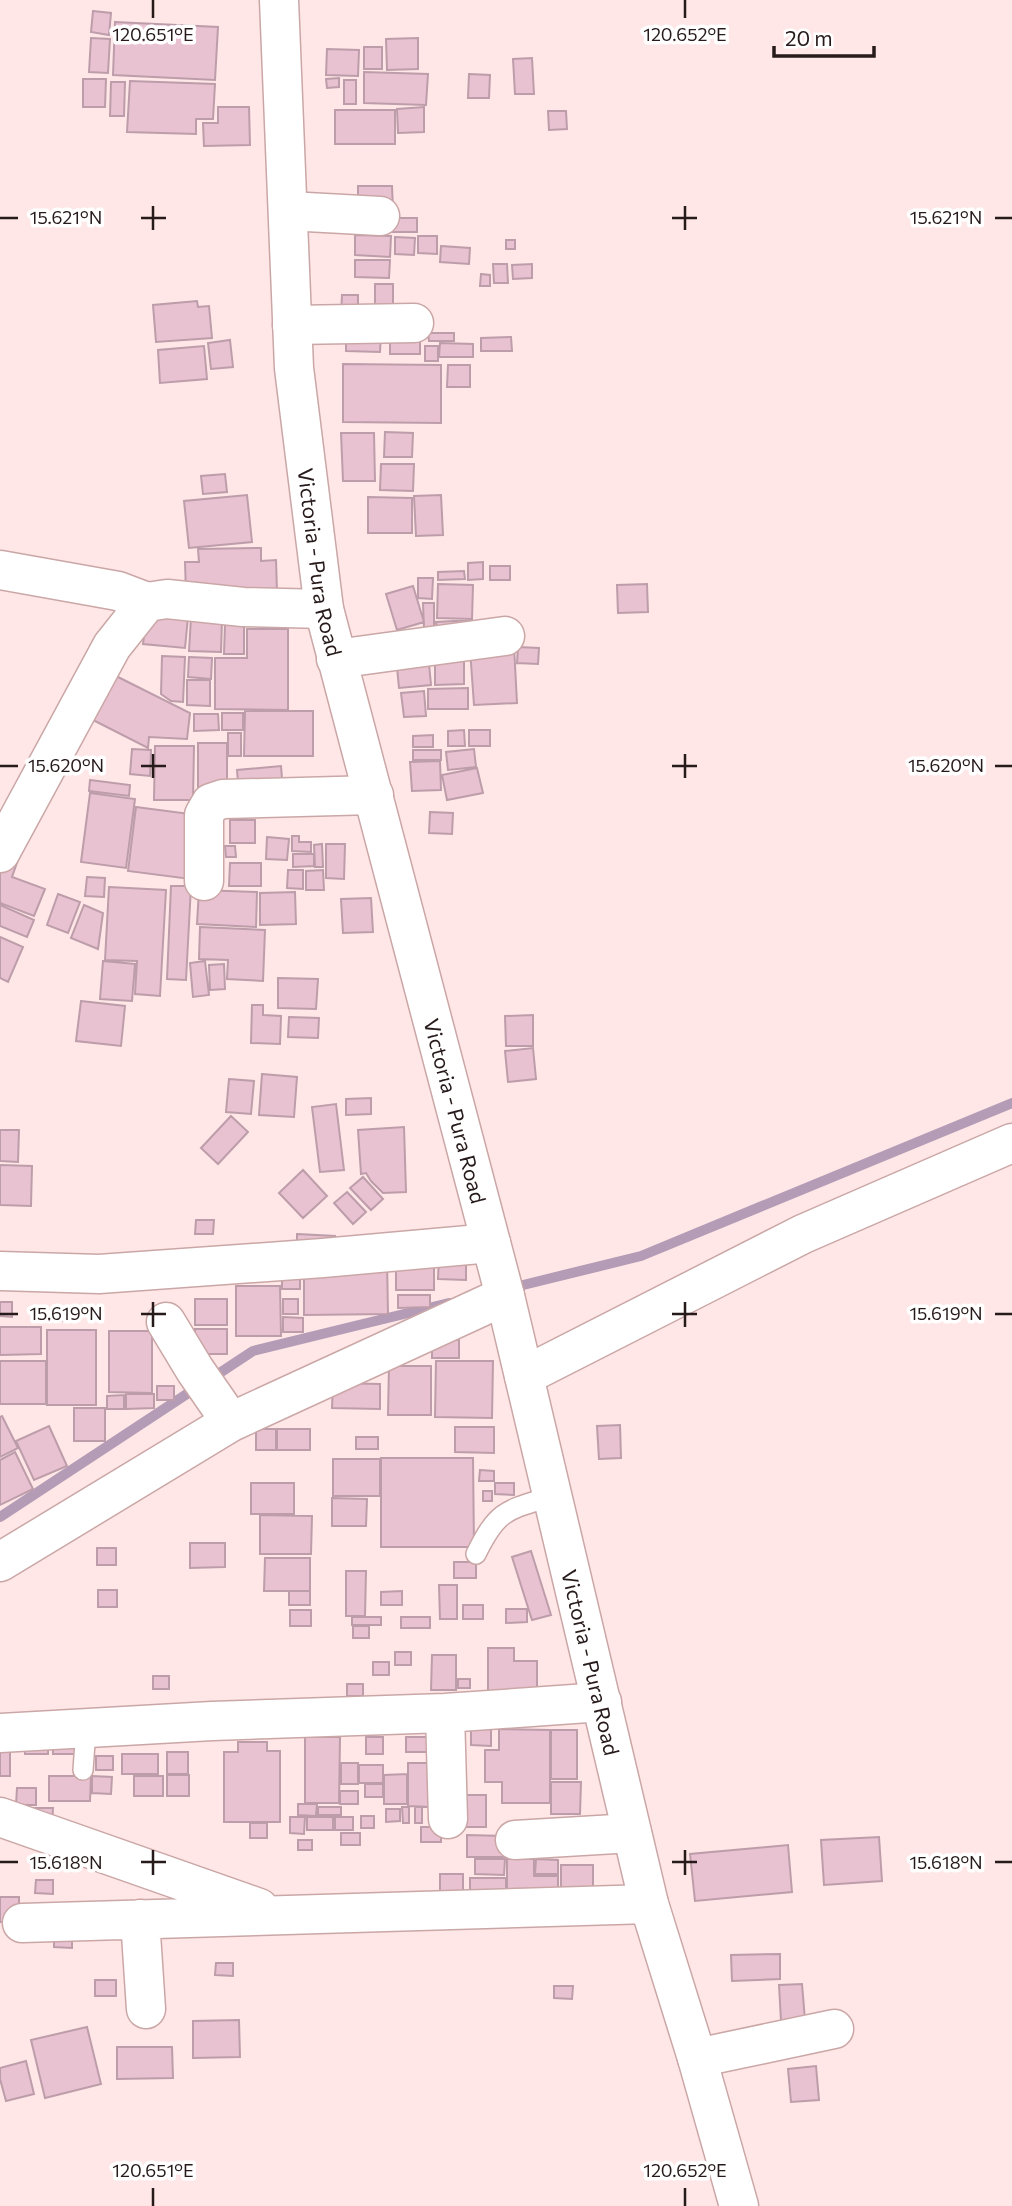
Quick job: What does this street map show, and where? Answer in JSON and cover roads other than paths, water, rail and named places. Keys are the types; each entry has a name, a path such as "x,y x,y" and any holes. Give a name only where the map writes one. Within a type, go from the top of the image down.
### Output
{"street":[{"name":"Victoria - Pura Road","path":"279,0 294,368 324,610 505,1296 649,1903 739,2206"},
{"path":"288,211 380,216"},
{"path":"292,325 414,323"},
{"path":"0,570 118,591 146,602 167,598 243,607 324,610"},
{"path":"0,853 112,646 146,602"},
{"path":"336,659 505,636"},
{"path":"204,881 204,815 211,803 223,799 374,795"},
{"path":"524,1376 803,1234 1012,1143"},
{"path":"0,1271 99,1274 491,1243"},
{"path":"0,1561 231,1422 505,1296"},
{"path":"166,1322 231,1422"},
{"path":"0,1733 212,1721 444,1713 602,1702"},
{"path":"444,1713 448,1819"},
{"path":"0,1817 280,1915"},
{"path":"515,1840 632,1833"},
{"path":"22,1923 649,1903"},
{"path":"140,1919 146,2009"},
{"path":"697,2058 834,2029"}],"lane":[{"path":"476,1554 488,1530 507,1510 553,1496"},
{"path":"83,1770 86,1729"}],"waterway":[{"path":"511,1288 641,1256 1012,1103"},
{"path":"212,1378 253,1351 449,1303"},
{"path":"0,1517 199,1386"}]}
